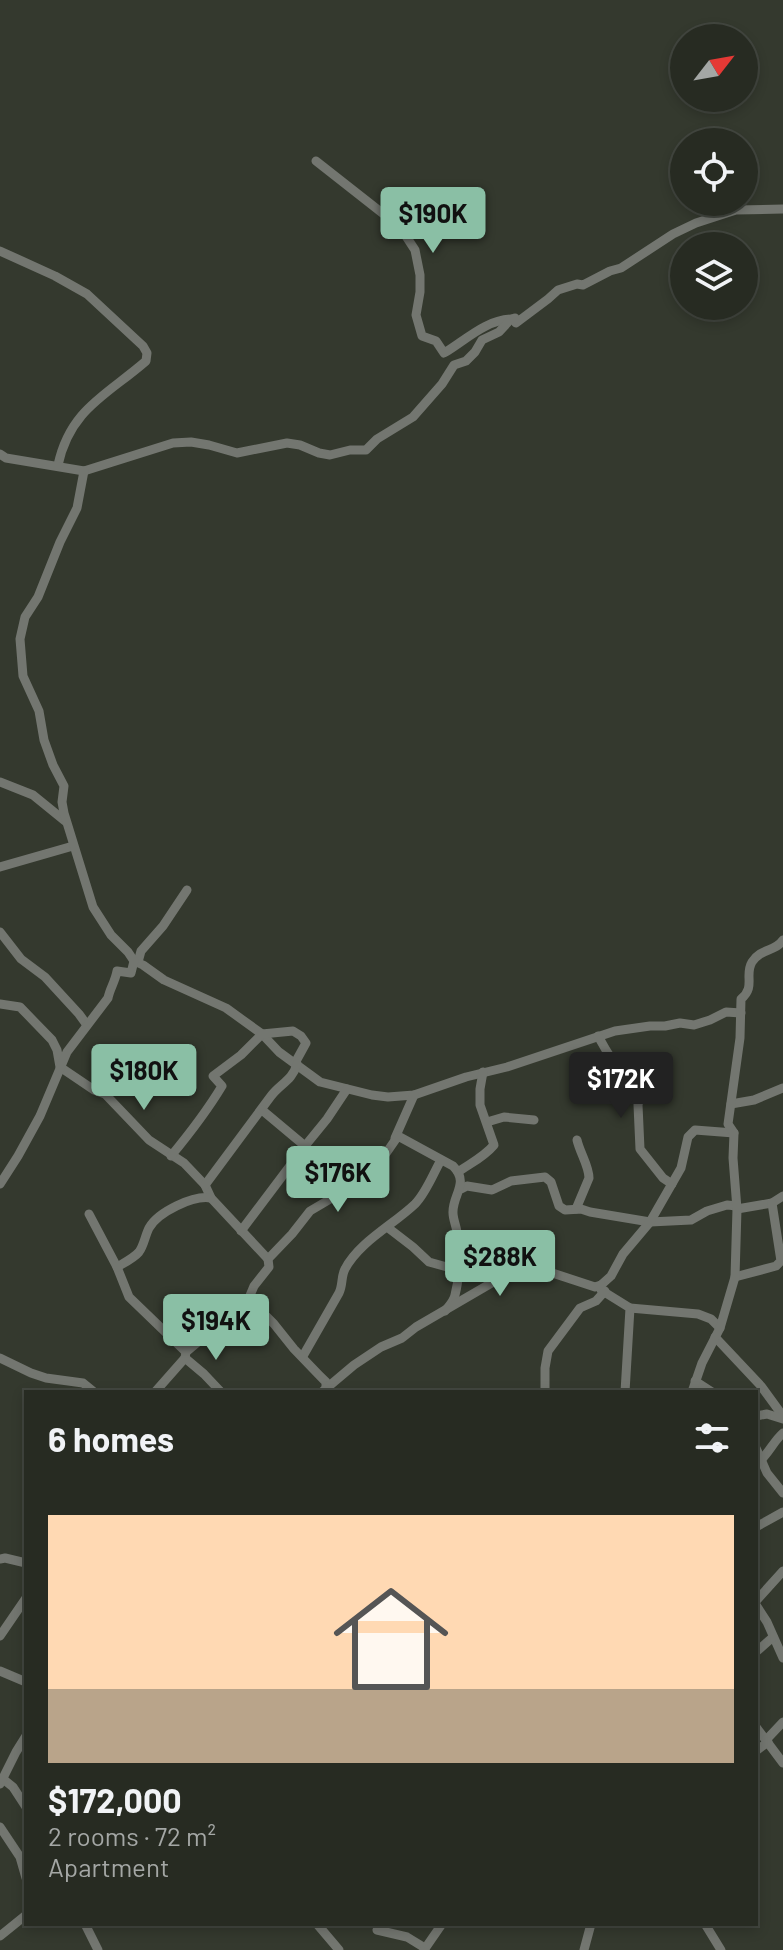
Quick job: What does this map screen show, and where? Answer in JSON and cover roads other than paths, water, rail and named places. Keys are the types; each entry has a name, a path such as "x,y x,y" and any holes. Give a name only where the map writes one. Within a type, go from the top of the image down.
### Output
{"street":[{"path":"316,161 400,227 415,250 420,275 416,315 422,336 436,341 444,353 485,325 515,318 516,323 563,287 583,285 621,268 673,234 696,223 736,210 783,209"},
{"path":"0,251 87,294 147,353 146,361 93,402 80,416 62,447 58,465"},
{"path":"0,454 6,458 84,471 173,443 191,442 241,453 287,443 330,455 366,450 377,439 413,417 454,365 466,361 482,340 502,330 512,319"},
{"path":"84,471 77,508 38,597 25,617 20,639 23,676 39,711 44,740 53,765 64,786 62,802 93,907 111,935 136,962 164,980 226,1008 320,1082 388,1097 414,1095 615,1031 680,1023 694,1025 726,1012 741,1013"},
{"path":"0,782 33,795 67,822"},
{"path":"0,867 73,846"},
{"path":"0,1184 40,1116 67,1052 108,998 117,971 131,973 141,951 163,926 187,890"},
{"path":"0,932 21,959 45,977 87,1025"},
{"path":"693,1390 718,1332 735,1277 737,1208 734,1133 728,1126 740,1038 741,999 748,992 751,963 763,951 777,947 783,940"},
{"path":"0,1004 20,1007 52,1040 60,1067 105,1094 149,1140 184,1163 205,1185 211,1198 268,1259 269,1267 254,1286 246,1305 230,1315 186,1355 157,1390"},
{"path":"171,1156 200,1121 222,1086 213,1075 241,1055 262,1034 293,1031 301,1036 306,1043 294,1075 278,1087 205,1185"},
{"path":"598,1036 611,1059 638,1074 643,1081 638,1105 640,1149 663,1178 672,1184"},
{"path":"458,1172 484,1156 494,1145 480,1105 483,1072"},
{"path":"731,1104 754,1100 783,1088"},
{"path":"241,1231 347,1089"},
{"path":"268,1259 310,1211 360,1181 381,1161 414,1095"},
{"path":"262,1110 305,1146"},
{"path":"487,1122 504,1117 534,1120"},
{"path":"545,1390 548,1351 580,1308 596,1301 623,1254 650,1222 681,1168 688,1137 693,1131 734,1133"},
{"path":"395,1138 400,1136 453,1166 458,1172 461,1189"},
{"path":"576,1209 590,1173 577,1140"},
{"path":"303,1356 342,1288 342,1275 346,1267 363,1246 418,1202 441,1160"},
{"path":"445,1311 455,1298 458,1274 458,1241 453,1211 455,1198 467,1186 492,1190 511,1181 545,1177 551,1182 559,1206 565,1210 576,1209 650,1222 691,1220 727,1205 737,1208 772,1203 783,1196"},
{"path":"117,1267 138,1253 155,1221 190,1200 211,1198"},
{"path":"735,1277 776,1266 781,1261 772,1203"},
{"path":"89,1214 129,1297 219,1390"},
{"path":"387,1227 429,1262 458,1274"},
{"path":"324,1390 381,1347 402,1338 519,1267 528,1265 603,1288 630,1308 706,1316 783,1418"},
{"path":"246,1305 267,1317 303,1356 326,1382 324,1390"},
{"path":"625,1390 630,1308"},
{"path":"0,1358 31,1373 83,1383 92,1390"},
{"path":"695,1381 709,1390"},
{"path":"758,1416 767,1414 783,1418"},
{"path":"761,1460 783,1433"},
{"path":"758,1453 767,1473 783,1493"},
{"path":"758,1526 783,1512"},
{"path":"0,1559 24,1563"},
{"path":"758,1601 783,1571"},
{"path":"0,1636 24,1601"},
{"path":"758,1606 783,1658"},
{"path":"758,1650 773,1637"},
{"path":"0,1671 24,1681"},
{"path":"758,1749 783,1722"},
{"path":"758,1730 783,1763"},
{"path":"24,1739 2,1775 24,1804"},
{"path":"0,1827 20,1857 24,1871"},
{"path":"0,1936 24,1917"},
{"path":"86,1926 98,1950"},
{"path":"319,1926 339,1950"},
{"path":"377,1930 407,1937 425,1949 441,1926"},
{"path":"584,1950 590,1926"},
{"path":"706,1926 721,1950"}]}
